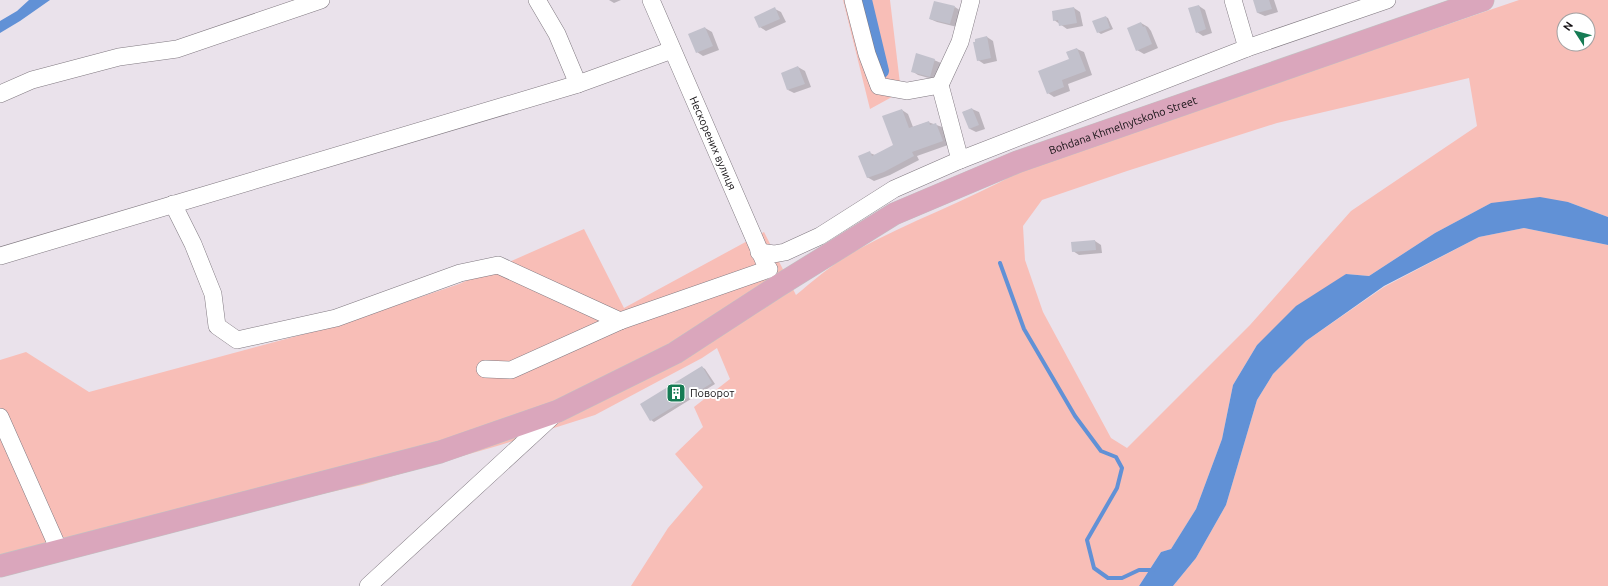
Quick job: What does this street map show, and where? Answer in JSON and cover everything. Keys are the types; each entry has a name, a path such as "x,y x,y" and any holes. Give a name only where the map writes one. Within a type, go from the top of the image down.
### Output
{"main road":[{"name":"Bohdana Khmelnytskoho Street","path":"0,566 440,452 558,411 675,353 774,277 894,214 1017,162 1483,0"}],"street":[{"path":"0,94 32,80 120,57 177,49 321,0"},
{"path":"537,0 556,34 578,84"},
{"name":"Нескорених вулиця","path":"651,0 759,252 774,277"},
{"path":"852,0 867,54 879,86 907,91 940,85"},
{"path":"960,160 940,85 960,42 971,0"},
{"path":"1233,0 1247,48"},
{"path":"759,252 774,254 786,252 820,236 894,189 960,160 1247,48 1387,0"},
{"path":"0,256 578,84 672,50"},
{"path":"173,204 193,244 213,294 217,326 237,340 336,318 460,273 498,265 620,321"},
{"path":"485,369 511,370 620,321 774,277"},
{"path":"368,586 558,411"},
{"path":"0,417 59,550"}],"shaded area":[{"path":"843,0 890,0 901,92 870,109"},
{"path":"1519,0 1608,0 1608,217 1568,202 1491,203 1435,233 1369,276 1346,274 1257,345 1233,385 1222,439 1196,509 1171,549 1161,552 1139,586 631,586 668,528 703,487 675,454 703,427 694,407 730,379 717,348 702,358 595,415 497,446 362,485 185,525 0,573 0,360 26,352 89,392 338,325 459,284 584,229 624,308 764,232 796,295 849,254 877,239 1004,180 1024,169","holes":["1469,78 1477,126 1351,211 1250,325 1127,448 1111,438 1043,312 1025,260 1023,226 1042,200 1277,123"]},
{"path":"1524,228 1608,245 1608,586 1173,586 1196,558 1226,505 1257,400 1273,374 1306,341 1384,287 1479,237"}],"water":[{"path":"29,0 50,0 0,33 0,21 17,11"},
{"path":"1540,197 1568,202 1608,217 1608,245 1524,228 1479,237 1384,286 1306,341 1273,374 1257,400 1226,505 1196,558 1173,586 1139,586 1161,552 1171,549 1196,509 1222,439 1233,385 1257,345 1296,306 1346,274 1369,276 1435,233 1491,203"}],"building":[{"path":"1253,0 1269,0 1272,9 1257,13"},
{"path":"934,1 955,6 950,24 929,19"},
{"path":"1199,5 1206,29 1196,33 1188,8"},
{"path":"775,7 780,19 759,28 754,17"},
{"path":"1074,7 1077,23 1059,26 1058,20 1053,21 1052,11"},
{"path":"1106,16 1110,28 1097,33 1092,21"},
{"path":"1141,22 1143,27 1145,26 1152,44 1136,51 1127,28"},
{"path":"705,27 713,46 696,53 688,34"},
{"path":"987,36 991,58 977,61 973,42 975,42 975,39"},
{"path":"1077,48 1086,71 1062,80 1064,87 1047,94 1038,71 1069,59 1066,52"},
{"path":"916,53 935,59 930,77 911,72"},
{"path":"798,66 805,84 787,90 781,73"},
{"path":"972,108 979,125 969,129 962,112"},
{"path":"902,109 909,128 929,121 930,125 936,123 943,141 912,152 914,156 884,172 867,178 858,156 870,151 872,156 893,145 882,116"},
{"path":"1095,240 1096,250 1072,252 1071,242"},
{"name":"Поворот","path":"702,366 712,383 650,421 640,404"}],"waterway":[{"path":"865,0 882,71"},
{"path":"1000,263 1024,329 1075,416 1101,451 1116,457 1122,468 1117,488 1087,540 1094,568 1108,578 1122,578 1139,570 1154,570"}],"place":[{"name":"Поворот","path":"676,393"}]}
